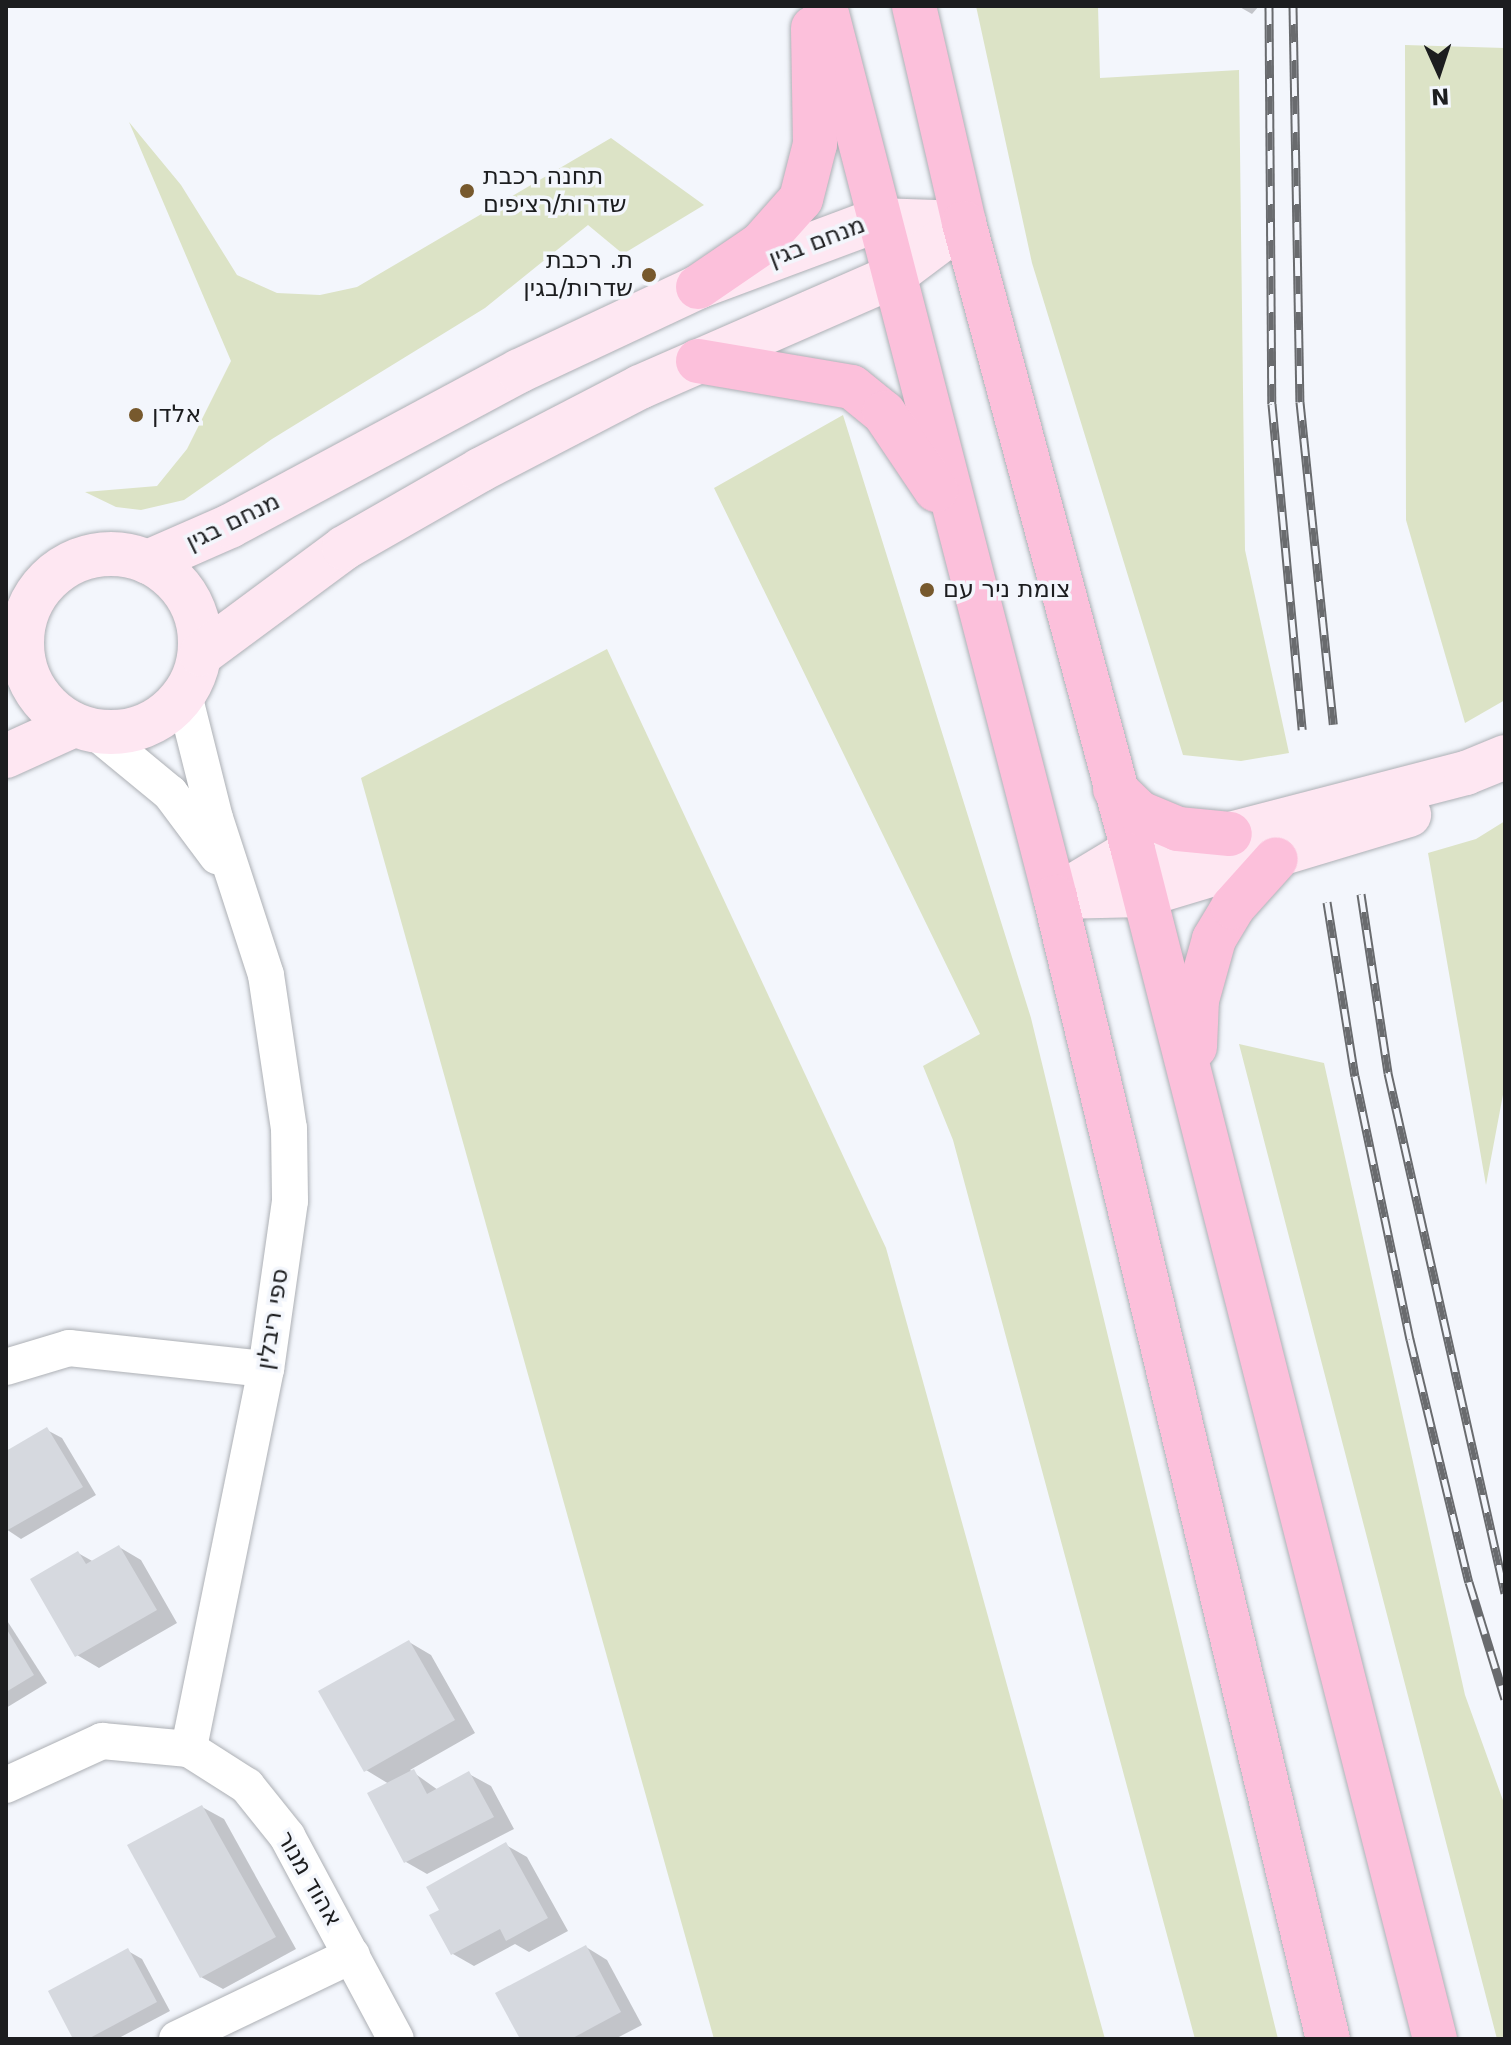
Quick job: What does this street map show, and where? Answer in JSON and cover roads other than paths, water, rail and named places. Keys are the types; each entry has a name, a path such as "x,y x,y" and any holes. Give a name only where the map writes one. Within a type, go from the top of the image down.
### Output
{"highway":[{"path":"698,287 761,244 801,199 815,144 813,6"},
{"path":"825,6 877,220 1055,897 1328,2039"},
{"path":"914,6 964,223 1133,850 1435,2039"},
{"path":"698,361 852,387 884,413 954,516"},
{"path":"1115,789 1140,813 1178,829 1230,834"},
{"path":"1193,1089 1197,1000 1214,939 1233,907 1276,859"}],"main road":[{"name":"מנחם בגין","path":"148,562 230,526 519,371 698,287 877,220 964,223"},
{"path":"6,756 85,728 152,723 184,695 201,654 344,548 552,429 698,361 892,277 964,223"},
{"path":"85,728 51,711 28,678 16,632 34,593 65,567 118,553 148,562 174,580 191,603 201,654"},
{"path":"1055,897 1133,850 1230,834 1466,773 1505,757"},
{"path":"1055,897 1144,895 1276,859 1401,819 1505,767"}],"street":[{"name":"ספי ריבלין","path":"184,695 215,818 266,975 289,1128 290,1201 266,1369 189,1749"},
{"name":"ספי ריבלין","path":"85,728 170,793 239,887"},
{"path":"6,1367 69,1348 266,1369"},
{"path":"6,1785 102,1741 189,1749"},
{"name":"אהוד מנור","path":"189,1749 247,1786 287,1836 396,2039"},
{"path":"177,2039 352,1955"}],"railway":[{"path":"1269,6 1272,404 1302,730"},
{"path":"1293,6 1300,402 1333,724"},
{"path":"1361,894 1388,1073 1505,1593"},
{"path":"1327,902 1355,1076 1410,1339 1469,1582 1505,1699"}],"place":[{"name":"תחנה רכבת שדרות/רציפים","path":"467,191"},
{"name":"ת. רכבת שדרות/בגין","path":"649,275"},
{"name":"אלדן","path":"136,415"},
{"name":"צומת ניר עם","path":"927,590"}]}
